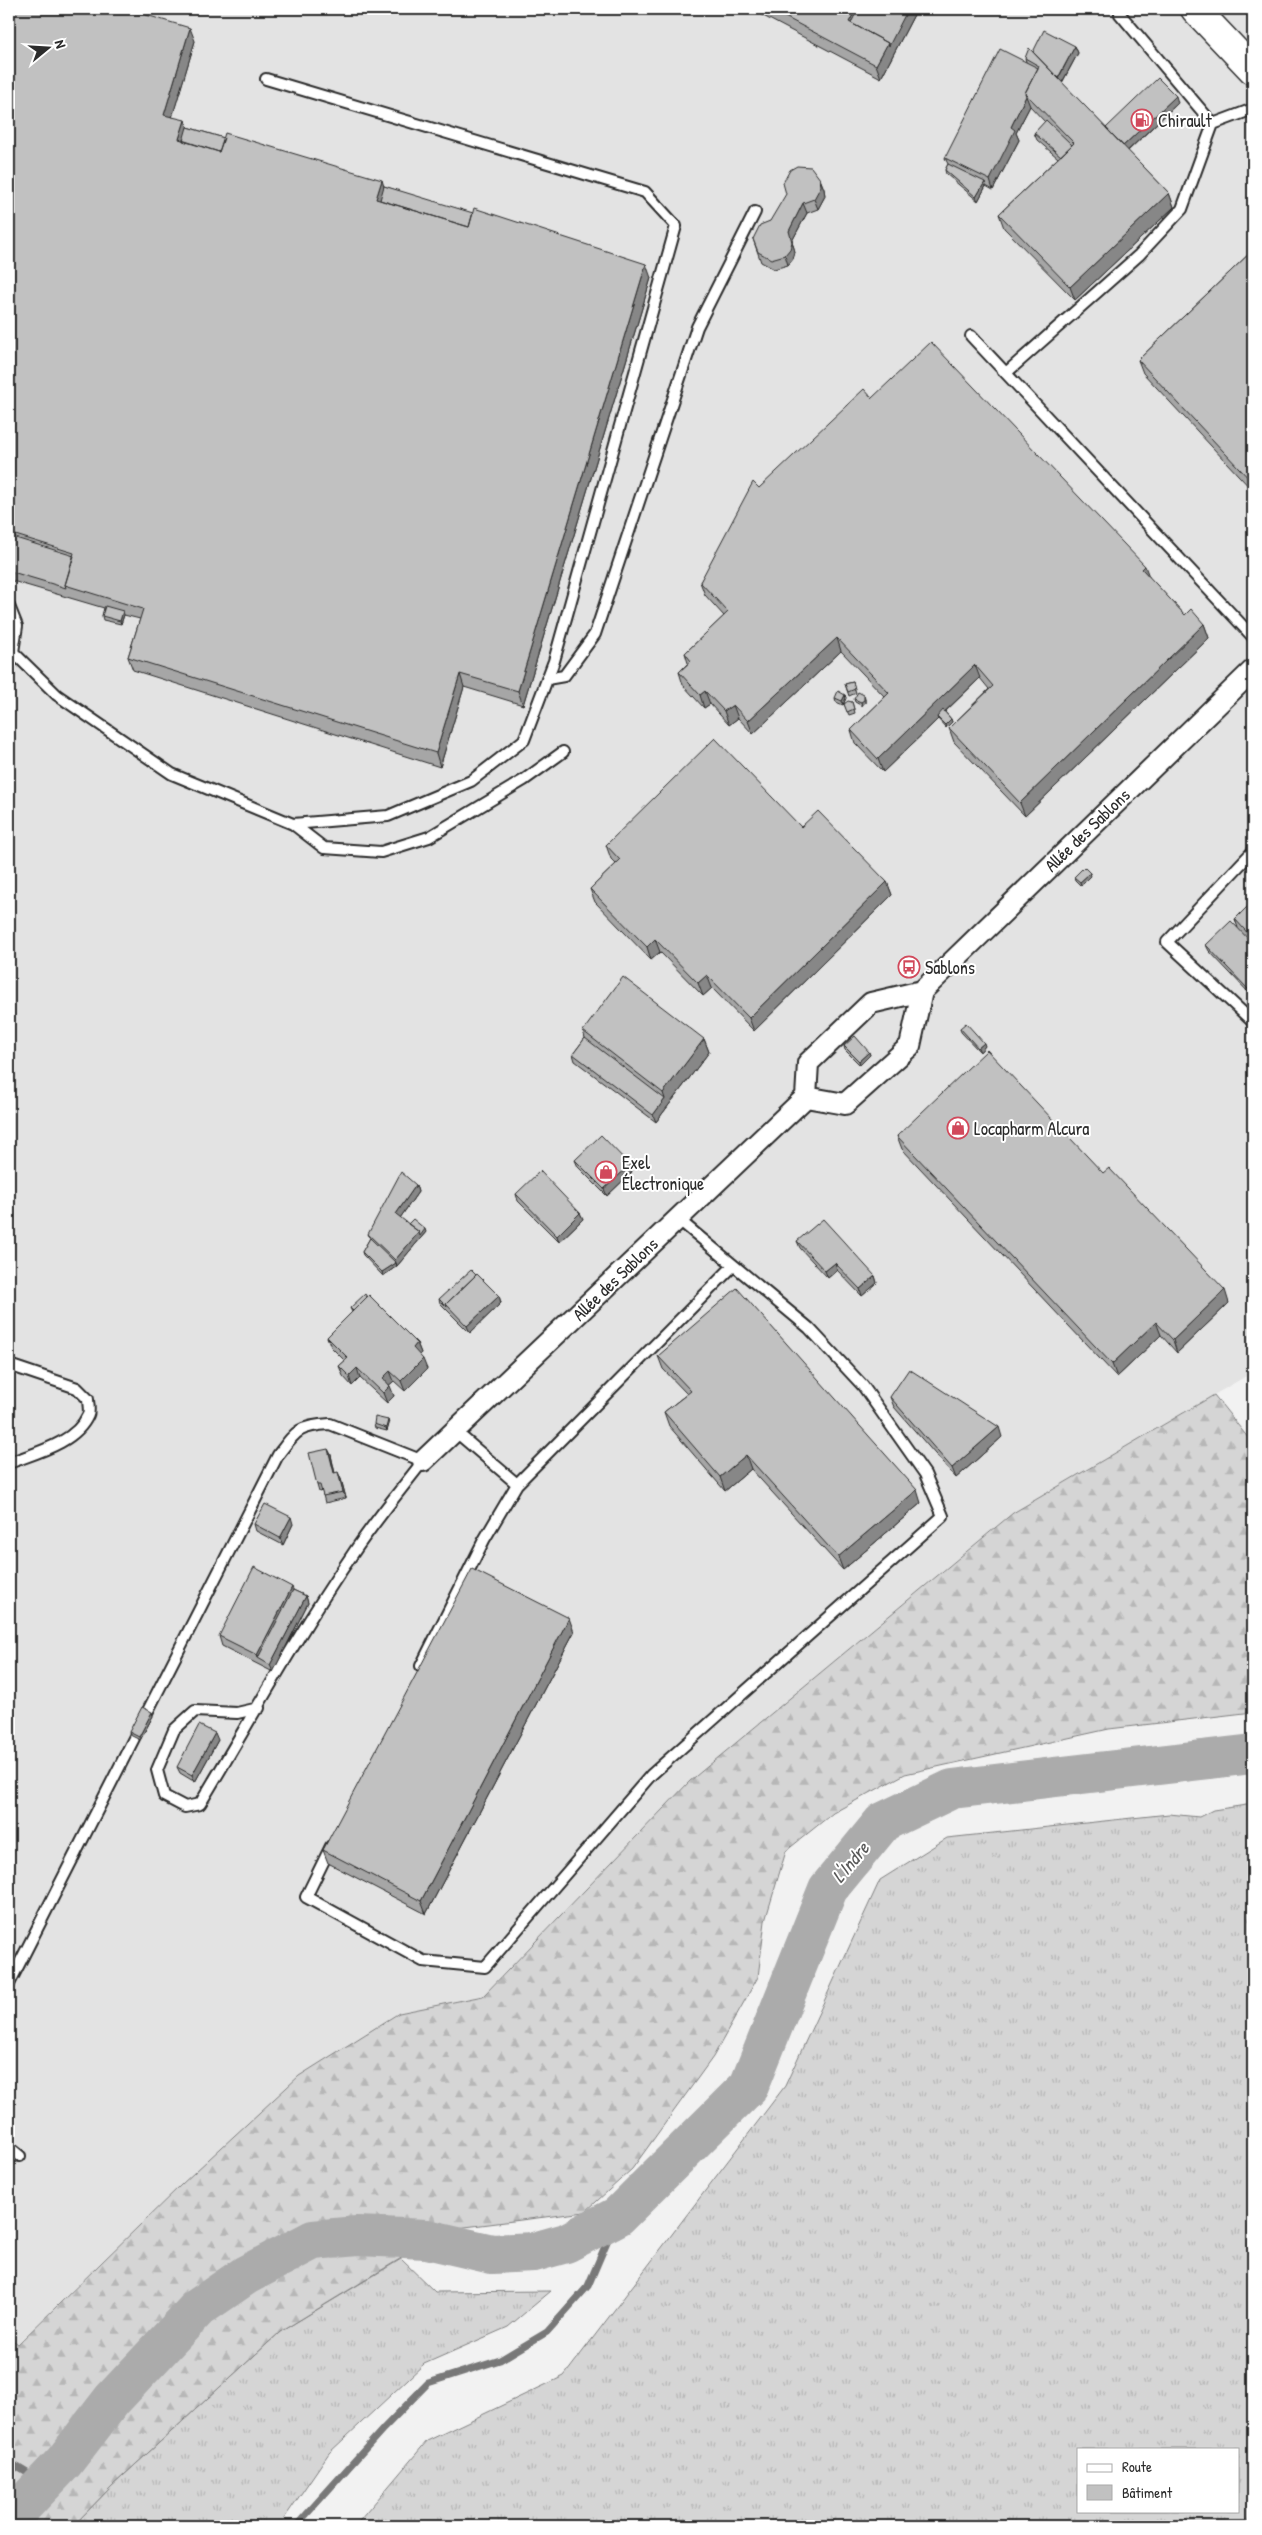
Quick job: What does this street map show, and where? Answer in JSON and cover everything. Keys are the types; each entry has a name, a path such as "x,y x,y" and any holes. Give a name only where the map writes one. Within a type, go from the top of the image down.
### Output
{"main road":[{"path":"1195,9 1253,70"}],"street":[{"name":"Allée des Sablons","path":"922,991 1253,670"},
{"path":"922,991 910,1046 845,1104 806,1097 808,1063 871,1003 922,991"},
{"name":"Allée des Sablons","path":"423,1462 806,1097"}],"lane":[{"path":"1121,9 1120,14 1213,124"},
{"path":"266,79 645,192 676,226 554,662 524,740 471,781 388,816 292,824"},
{"path":"1006,373 1139,255 1182,209 1213,124 1253,109"},
{"path":"547,680 564,676 595,634 697,328 755,212"},
{"path":"971,336 1253,637"},
{"path":"9,606 17,626 11,651 57,695 172,774 292,824 324,848 380,852 429,837 524,780 563,752"},
{"path":"1253,851 1167,942 1253,1022"},
{"path":"337,1834 306,1897 423,1961 485,1967 651,1775 943,1516 925,1474 863,1386 809,1328 678,1219"},
{"path":"417,1674 484,1540 517,1484 733,1266"},
{"path":"9,1365 78,1388 88,1399 89,1414 78,1429 53,1446 9,1464"},
{"path":"9,1984 278,1454 296,1431 314,1425 330,1424 423,1462 353,1553 310,1619 259,1708 200,1804 185,1807 164,1796 157,1770 174,1730 195,1711 238,1713 259,1708"},
{"path":"455,1431 517,1484"},
{"path":"9,2147 20,2156"}],"shaded area":[{"path":"9,9 1253,9 1253,1372 1013,1513 690,1781 483,1996 399,2013 182,2184 17,2344 9,2337"}],"green space":[{"path":"1214,1395 1253,1444 1253,1712 1109,1729 905,1774 833,1813 786,1851 765,1921 758,1977 713,2057 632,2169 585,2212 449,2229 280,2332 112,2486 73,2526 9,2526 9,2337 18,2344 182,2184 299,2076 399,2013 483,1996 690,1781 1013,1513"},
{"path":"1253,1804 1253,2526 355,2526 427,2441 564,2376 785,2086 880,1880 947,1838 1169,1814 1199,1817 1213,1810"},
{"path":"401,2259 435,2292 551,2291 508,2327 424,2364 329,2453 279,2526 73,2526 112,2486 280,2332"}],"building":[{"path":"9,9 126,9 190,28 164,115 185,120 179,139 219,152 225,133 382,180 376,199 469,227 474,208 646,264 518,691 460,674 436,753 128,657 143,609 65,585 74,553 9,533"},
{"path":"770,9 856,9 849,22 888,43 876,65"},
{"path":"858,9 908,9 889,46 888,43 851,23"},
{"path":"1044,30 1075,46 1058,78 1033,52"},
{"path":"1029,48 1169,193 1070,287 999,214 1074,143 1025,93 1039,66 1025,58"},
{"path":"1000,49 1038,68 1011,127 1015,130 990,180 945,158"},
{"name":"Chirault","path":"1158,78 1176,96 1123,146 1106,128"},
{"path":"1046,120 1072,145 1061,156 1034,133"},
{"path":"187,127 224,138 219,152 183,141"},
{"path":"948,164 985,182 976,197 945,170"},
{"path":"797,166 811,167 820,179 821,186 814,199 803,203 789,231 792,242 790,249 785,255 771,259 758,252 753,239 760,225 770,221 786,194 783,183 790,170"},
{"path":"384,186 473,213 469,227 380,200"},
{"path":"1253,250 1253,483 1138,360"},
{"path":"931,342 1145,566 1142,569 1185,615 1191,609 1204,624 1020,803 949,728 993,686 975,665 878,759 851,730 889,693 837,638 748,721 733,705 724,711 705,691 700,695 679,672 691,661 685,653 728,612 700,582 753,482 759,488 864,389 872,398"},
{"path":"9,536 74,556 65,585 66,588 9,571"},
{"path":"105,606 123,611 120,621 102,616"},
{"path":"853,682 855,689 848,692 845,684"},
{"path":"838,691 845,695 842,701 835,698"},
{"path":"858,692 864,695 864,700 861,702 854,699"},
{"path":"848,701 852,702 854,709 847,712 844,704"},
{"path":"943,710 951,719 945,725 937,717"},
{"path":"715,738 801,827 818,811 887,882 749,1018 707,975 698,983 655,939 647,947 590,889 620,860 606,845"},
{"path":"1084,867 1090,873 1080,882 1074,877"},
{"path":"1253,901 1253,939 1235,919"},
{"path":"1231,921 1253,944 1253,984 1248,989 1206,945"},
{"path":"623,977 704,1039 663,1093 583,1031"},
{"path":"966,1023 984,1043 978,1048 960,1028"},
{"path":"855,1036 869,1052 859,1061 844,1046"},
{"path":"585,1038 665,1099 653,1115 573,1054"},
{"path":"987,1050 1103,1173 1109,1168 1225,1290 1173,1340 1156,1322 1112,1364 897,1136"},
{"path":"601,1135 630,1165 604,1189 575,1160"},
{"path":"540,1171 580,1213 557,1236 516,1194"},
{"path":"401,1172 416,1185 396,1214 419,1232 395,1260 368,1234"},
{"path":"413,1219 425,1229 420,1236 419,1232 408,1224"},
{"path":"823,1219 875,1276 860,1289 835,1263 825,1271 797,1241"},
{"path":"370,1238 396,1263 382,1272 362,1252"},
{"path":"471,1270 476,1275 446,1304 447,1307 439,1299"},
{"path":"477,1274 499,1296 467,1326 446,1304"},
{"path":"737,1288 917,1490 838,1557 746,1455 720,1477 664,1412 691,1391 658,1356"},
{"path":"365,1294 367,1297 353,1311 350,1308"},
{"path":"369,1295 417,1343 413,1348 423,1359 401,1381 390,1371 383,1378 390,1386 383,1393 357,1368 349,1376 339,1366 348,1358 327,1337"},
{"path":"909,1369 999,1427 952,1468 890,1397"},
{"path":"375,1417 388,1420 386,1428 374,1424"},
{"path":"328,1449 334,1473 338,1472 343,1492 323,1496 320,1485 317,1485 309,1453"},
{"path":"265,1504 291,1517 280,1538 254,1524"},
{"path":"254,1567 292,1587 257,1655 219,1636"},
{"path":"472,1569 569,1618 421,1901 323,1850"},
{"path":"293,1590 306,1596 270,1665 258,1658"},
{"path":"142,1707 152,1712 139,1737 129,1732"},
{"path":"199,1725 215,1733 192,1775 177,1767"}],"waterway":[{"name":"L'Indre","path":"9,2520 64,2462 112,2400 198,2308 246,2275 313,2240 357,2236 427,2239 492,2254 534,2252 566,2243 618,2216 749,2086 828,1889 883,1822 952,1789 1253,1754"},
{"path":"296,2526 383,2429 428,2383 500,2360 547,2332 588,2286 618,2216"},
{"path":"9,2462 44,2483"}],"place":[{"name":"Chirault","path":"1142,120"},
{"name":"Sablons","path":"909,967"},
{"name":"Locapharm Alcura","path":"958,1128"},
{"name":"Exel Électronique","path":"606,1172"}]}
